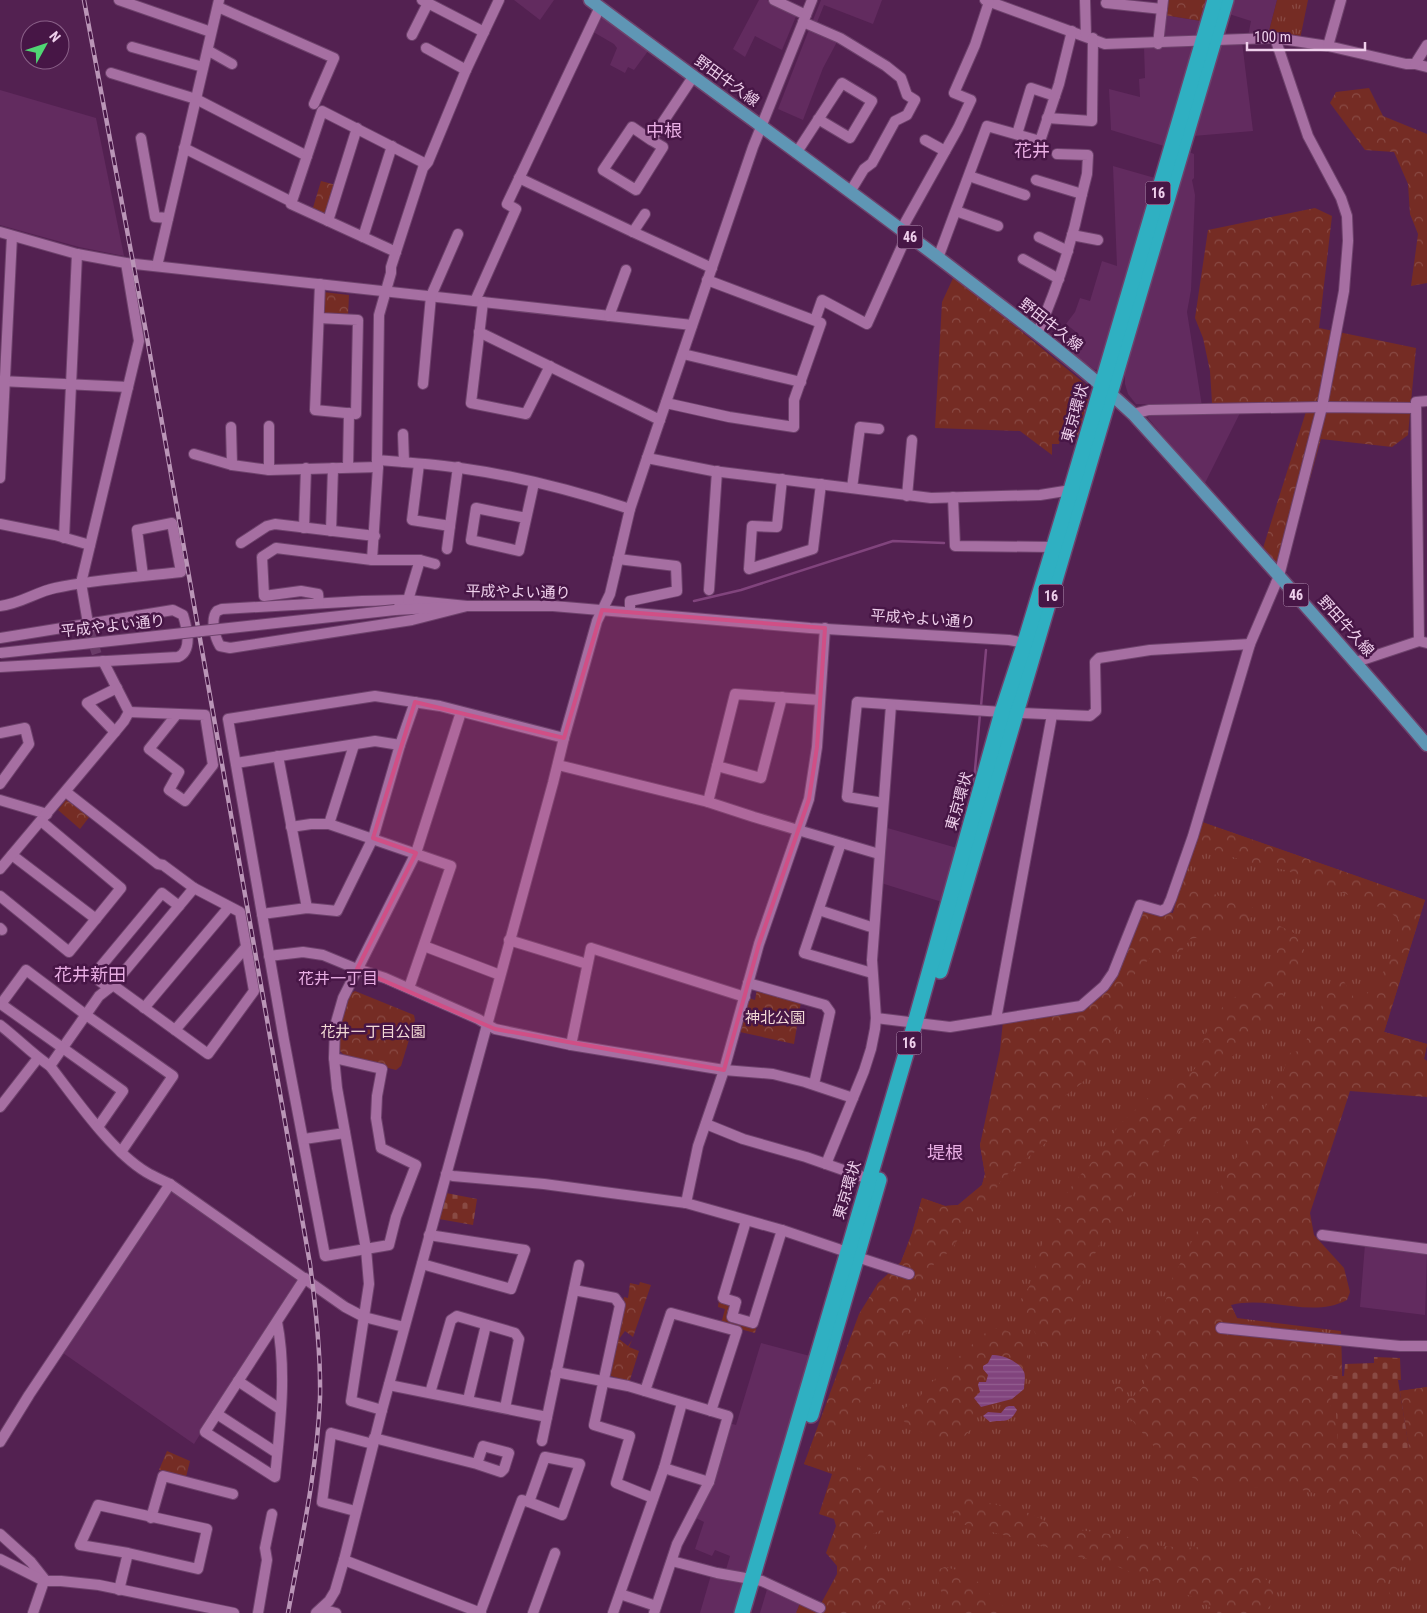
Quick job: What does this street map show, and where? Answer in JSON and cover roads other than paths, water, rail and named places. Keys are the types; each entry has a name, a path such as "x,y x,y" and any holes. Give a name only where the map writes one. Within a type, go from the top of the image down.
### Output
{"highway":[{"name":"東京環状","path":"742,1613 757,1581 1009,713 1031,644 1208,41 1215,0"},
{"name":"東京環状","path":"1208,41 1226,0"},
{"name":"東京環状","path":"1031,644 1053,547 1106,390"},
{"name":"東京環状","path":"852,1254 869,1179 920,1024"},
{"name":"東京環状","path":"753,1613 757,1581"}],"main road":[{"name":"野田牛久線","path":"595,4 904,232 1037,334 1133,414 1356,662 1427,746"}],"street":[{"path":"119,0 211,32"},
{"path":"372,560 375,536 378,463 379,315 396,252 423,168 499,0"},
{"path":"774,0 886,66 901,78 906,95 915,100 907,114 895,121 872,163 864,169 850,192"},
{"path":"318,1611 329,1601 344,1560 355,1511 488,1024 509,940 598,621 610,594 630,509 762,127 812,0"},
{"path":"1047,118 1092,121 1089,37 1085,0"},
{"path":"1328,46 1341,0"},
{"path":"815,320 822,300 867,324 904,232 971,100 954,93 975,45 987,1 1012,5 1106,44 1158,44 1275,38 1328,46 1427,67"},
{"path":"412,35 425,2 484,32"},
{"path":"1106,3 1163,5 1158,44"},
{"path":"157,266 218,4 334,58 314,104"},
{"path":"550,366 526,414 471,403 479,332 479,301 516,209 507,204 595,4"},
{"path":"938,258 987,126 1040,140 1055,96 1072,31"},
{"path":"876,1018 950,1027 1081,1006 1104,986 1113,973 1140,905 1160,911 1167,908 1193,836 1250,644 1279,576 1322,407 1344,291 1348,216 1341,198 1308,136 1275,38"},
{"path":"132,46 203,67"},
{"path":"1415,64 1427,46"},
{"path":"426,48 466,70"},
{"path":"208,50 232,64"},
{"path":"111,73 196,99 307,156"},
{"path":"651,140 693,77"},
{"path":"797,152 842,83 876,102 850,138 818,120"},
{"path":"1017,134 1031,88 1055,96"},
{"path":"292,202 322,111 426,164"},
{"path":"632,127 651,140 663,147 636,190 603,170 632,127"},
{"path":"328,221 357,128"},
{"path":"141,138 155,217 168,218"},
{"path":"925,140 945,151"},
{"path":"363,237 392,146"},
{"path":"184,148 292,202 291,204 396,252"},
{"path":"1037,334 1054,295 1068,251 1087,174 1088,155 1057,154"},
{"path":"969,176 1025,194"},
{"path":"519,178 712,268"},
{"path":"1036,180 1082,194"},
{"path":"956,211 998,226"},
{"path":"633,232 645,214"},
{"path":"0,232 77,254 126,263 692,325"},
{"path":"423,384 432,296 458,234"},
{"path":"1072,235 1098,240"},
{"path":"0,478 3,382 12,236"},
{"path":"1039,237 1068,251"},
{"path":"64,538 77,254"},
{"path":"1023,259 1059,279"},
{"path":"89,627 81,583 139,341 126,263"},
{"path":"609,316 626,270"},
{"path":"666,403 729,417 794,427 794,400 821,322 708,280"},
{"path":"318,318 358,320 356,414 315,410 318,318 320,284"},
{"path":"479,332 660,420"},
{"path":"682,354 800,382"},
{"path":"3,382 128,387"},
{"path":"1356,662 1423,642 1422,546 1416,402 1427,401"},
{"path":"1133,414 1149,410 1322,407 1416,408"},
{"path":"348,467 349,413"},
{"path":"269,426 269,470"},
{"path":"231,427 232,465"},
{"path":"852,488 860,427 880,429"},
{"path":"404,434 404,462"},
{"path":"907,496 912,440"},
{"path":"194,454 232,465 269,470 333,468 404,462 458,467 489,472 601,499 630,509"},
{"path":"647,458 716,471 931,498 1040,495 1071,490"},
{"path":"419,464 412,520 450,526"},
{"path":"447,549 458,467"},
{"path":"304,528 306,468"},
{"path":"331,531 333,468"},
{"path":"709,590 716,471"},
{"path":"782,479 777,527 752,526 749,569 813,549 821,484"},
{"path":"526,518 476,508 471,540 519,551 534,483"},
{"path":"954,497 955,546 1053,547"},
{"path":"0,606 12,604 52,589 81,583 181,572 172,523 137,530 142,576"},
{"path":"0,524 90,544"},
{"path":"241,543 267,526 276,524 375,536"},
{"path":"319,603 318,594 300,591 264,596 262,557 276,548 372,560 420,560 435,564"},
{"path":"618,559 676,566 677,591 630,601 630,612"},
{"path":"408,600 420,560"},
{"path":"408,600 468,606 412,620 230,648 220,646 217,642 213,619 217,611 222,609 319,603 408,600"},
{"name":"平成やよい通り","path":"0,654 395,610 530,605 1031,644"},
{"path":"0,638 89,627 173,610 183,615 188,646 183,655 178,657 0,667"},
{"path":"686,1203 698,1146 724,1070 759,944 799,831 814,777 825,628"},
{"path":"883,803 847,797 857,702 1009,713 1090,716 1096,711 1095,662 1099,658 1150,650 1250,644"},
{"path":"103,661 129,712"},
{"path":"115,732 87,703 117,688"},
{"path":"708,802 735,694 820,700"},
{"path":"334,1058 384,1069 377,1096 376,1118 381,1148 416,1165 396,1217 389,1245 324,1256 228,719 375,696 440,706 564,738"},
{"path":"717,766 761,778 782,697"},
{"path":"262,914 307,908 338,911 373,838 400,745 415,702"},
{"path":"826,1164 871,1049 876,1018 872,973 874,928 891,705"},
{"path":"129,712 205,715 213,765 185,801 169,790 179,772 149,749 177,714"},
{"path":"0,869 66,792 124,721 129,712"},
{"path":"382,1410 351,1401 369,1284 366,1249 345,1133 333,1042 338,1011 343,998 416,853 461,712"},
{"path":"996,1019 1052,715"},
{"path":"0,733 25,728 28,744 0,784"},
{"path":"236,763 375,741 400,745"},
{"path":"330,824 354,745"},
{"path":"278,756 307,908"},
{"path":"558,765 708,802 879,854"},
{"path":"66,792 158,864 163,865 194,888 240,912 254,992 208,1054 144,1008 111,986 98,980 97,971 162,893 179,906"},
{"path":"0,800 44,818 121,888 69,952 0,896"},
{"path":"291,827 330,824 451,866 409,988"},
{"path":"841,843 804,953 872,973"},
{"path":"12,855 96,919"},
{"path":"50,1066 99,996 111,986 194,888"},
{"path":"144,1008 229,907"},
{"path":"819,910 874,928"},
{"path":"509,940 587,964"},
{"path":"424,946 500,976"},
{"path":"176,1030 246,947"},
{"path":"571,1045 591,948 745,998"},
{"path":"269,956 288,953 315,953 333,958 409,988 495,1028 571,1045 724,1070 773,1074 814,1084 853,1098"},
{"path":"98,1127 123,1091 1,1004 26,970 86,1015 174,1076 121,1152"},
{"path":"748,983 825,1005 828,1008 830,1012 824,1046 814,1084"},
{"path":"0,1025 50,1066 98,1127 121,1152 145,1172 170,1184 345,1307 364,1316 404,1327"},
{"path":"0,1107 38,1058"},
{"path":"706,1124 743,1139 869,1179"},
{"path":"304,1140 345,1133"},
{"path":"446,1174 573,1187 686,1203 782,1230 909,1274"},
{"path":"0,1442 29,1395 170,1184"},
{"path":"746,1221 723,1298 736,1302 732,1317 753,1323 782,1230"},
{"path":"422,1264 511,1289 525,1250 430,1235"},
{"path":"1322,1235 1427,1249"},
{"path":"542,1441 579,1265"},
{"path":"277,1322 282,1370 275,1477 205,1432 305,1278"},
{"path":"574,1290 615,1298 620,1305 602,1381 594,1426 630,1436 616,1483 653,1498"},
{"path":"645,1392 671,1313 737,1331 711,1411"},
{"path":"430,1393 451,1320 457,1316 514,1333 519,1339 505,1408"},
{"path":"468,1400 486,1325"},
{"path":"1221,1328 1400,1346 1427,1346"},
{"path":"556,1372 602,1381 728,1416 709,1482 681,1535 655,1610 620,1594"},
{"path":"238,1381 280,1410"},
{"path":"389,1385 547,1417"},
{"path":"613,1613 664,1468 682,1403"},
{"path":"217,1414 277,1453"},
{"path":"355,1511 322,1502 330,1433 477,1464"},
{"path":"344,1560 464,1610 480,1613 522,1500 562,1515 580,1464 545,1458 528,1502"},
{"path":"664,1468 709,1482"},
{"path":"151,1518 163,1476 233,1494"},
{"path":"98,1505 207,1529 198,1569 128,1553 80,1545 98,1505"},
{"path":"258,1613 267,1560 265,1548 272,1514"},
{"path":"0,1534 30,1562 45,1581"},
{"path":"119,1590 128,1553"},
{"path":"534,1613 555,1553"},
{"path":"0,1559 45,1581 99,1585 234,1613"},
{"path":"672,1561 689,1567 757,1581 820,1608"},
{"path":"33,1613 45,1581"},
{"path":"318,1611 336,1613"}],"waterway":[{"path":"694,601 741,590 893,541 944,543"},
{"path":"981,706 986,650"},
{"path":"974,781 980,714"}],"tunnel":[{"path":"89,630 99,661"}],"railway":[{"path":"84,0 146,332 310,1264 318,1331 320,1398 316,1452 308,1506 288,1613"}],"district":[{"name":"中根","path":"664,131"},
{"name":"花井","path":"1032,151"},
{"name":"花井新田","path":"90,975"},
{"name":"花井一丁目","path":"338,978"},
{"name":"堤根","path":"945,1153"}],"park label":[{"name":"神北公園","path":"775,1018"},
{"name":"花井一丁目公園","path":"373,1032"}]}
